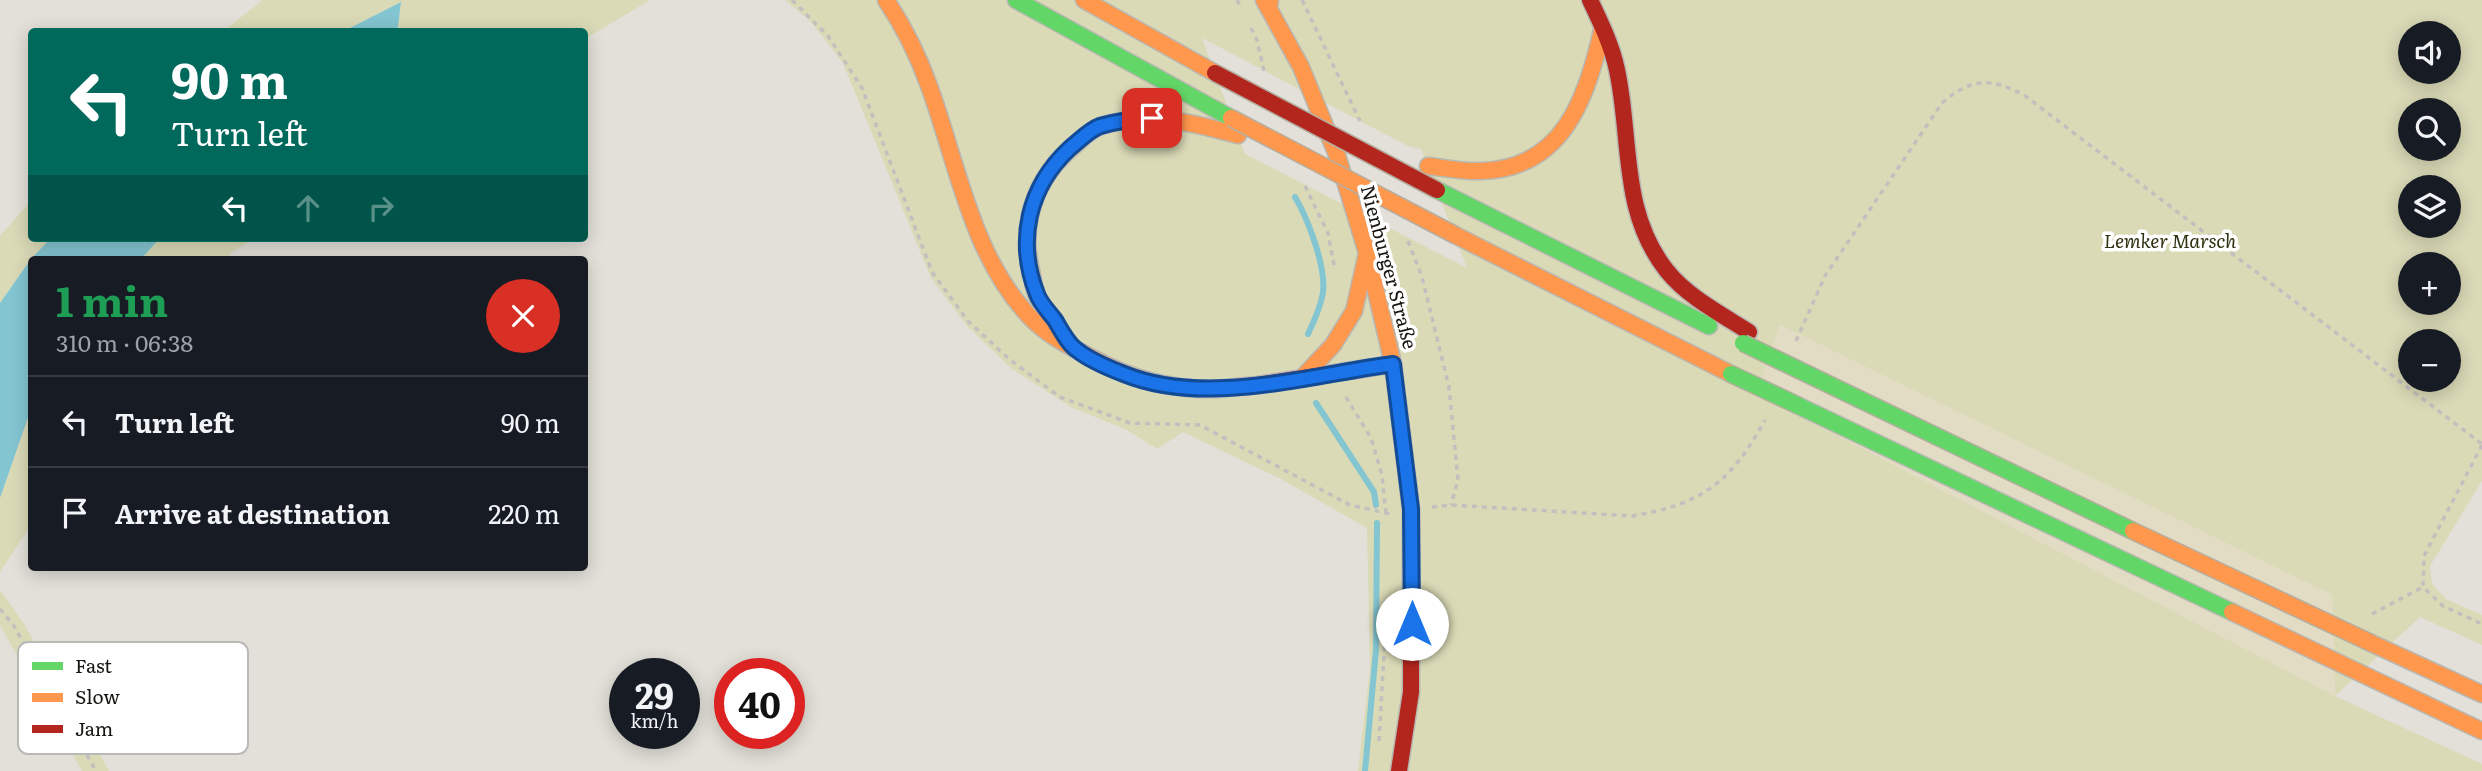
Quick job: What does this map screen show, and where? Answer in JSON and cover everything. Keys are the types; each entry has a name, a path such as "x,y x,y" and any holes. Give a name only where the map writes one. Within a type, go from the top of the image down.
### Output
{"main road":[{"path":"886,0 910,37 927,75 960,183 992,261 1013,296 1034,321 1076,350 1126,375 1175,388 1220,387 1302,378 1393,364"},
{"path":"1016,0 1311,160 1731,374 2482,731"},
{"path":"1084,0 1215,73 1437,190 1746,338 1806,374 2047,491 2482,694"},
{"path":"1590,0 1619,77 1626,169 1634,208 1649,245 1669,273 1746,338"},
{"name":"Nienburger Straße","path":"1268,3 1301,67 1337,155 1367,253 1393,364 1411,509 1411,692 1399,771"},
{"path":"1338,137 1428,166 1486,171 1514,165 1544,150 1569,126 1584,100 1594,71 1602,27"},
{"path":"1076,350 1037,296 1029,264 1026,232 1035,195 1044,178 1060,158 1097,127 1127,120 1182,120 1238,135 1311,160"},
{"path":"1302,378 1333,345 1354,311 1367,253"}],"path":[{"path":"1302,0 1360,123"},
{"path":"1796,341 1825,276 1942,103 1958,89 1979,82 2002,84 2035,104 2482,445 2424,555 2423,587 2443,606 2482,624"},
{"path":"1407,238 1422,277 1449,387 1458,480 1451,505"},
{"path":"1411,509 1451,505 1632,516 1658,512 1709,490 1730,473 1749,449 1768,415"},
{"path":"2366,617 2423,587"},
{"path":"0,609 22,642"},
{"path":"86,754 96,771"}],"green space":[{"path":"263,0 650,0 588,37 588,28 396,28 401,2 350,28 227,28"},
{"name":"Lemker Marsch","path":"785,0 2482,0 2482,481 2430,566 2432,584 2446,599 2482,615 2482,645 2420,617 2335,696 2482,764 2482,771 1358,771 1370,669 1367,528 1279,478 1183,432 1157,449 1127,430 1071,407 1012,369 967,326 931,278 843,63 811,22","holes":["1202,38 1408,146 1421,149 1467,268 1245,154","1780,325 2332,595 2335,696 1757,393"]},
{"path":"28,204 28,242 47,242 34,256 28,256 28,263 0,303 0,236"},
{"path":"156,242 248,242 229,256 144,256"},
{"path":"28,418 28,530 0,572 0,498"},
{"path":"0,590 34,642 18,642 18,657 0,625"},
{"path":"72,754 99,754 109,771 82,771"}],"sand":[{"path":"1780,325 2332,595 2335,696 1757,393"}],"water":[{"path":"401,2 396,28 350,28"},
{"path":"47,242 156,242 144,256 34,256"},
{"path":"28,263 28,418 0,498 0,303"}],"waterway":[{"path":"1295,197 1315,243 1322,269 1321,303 1308,334"},
{"path":"1316,403 1374,492 1376,505"},
{"path":"1365,771 1376,650 1377,523"}],"traffic: fast":[{"path":"1016,0 1231,118"},
{"path":"1437,190 1709,326"},
{"path":"1743,343 2133,531"},
{"path":"1731,374 1799,406"},
{"path":"1799,406 2232,612"}],"traffic: slow":[{"path":"886,0 910,41 925,75 981,241 1014,298 1048,333 1109,366 1153,382 1184,388 1216,389"},
{"path":"1084,0 1215,73"},
{"path":"1264,0 1301,67 1337,155 1367,253 1393,364 1411,509 1411,583"},
{"path":"1269,8 1270,0"},
{"path":"1428,166 1481,171 1509,167 1532,158 1551,143 1567,125 1579,104 1602,30"},
{"path":"1231,118 1455,235"},
{"path":"1056,322 1036,294 1027,238 1033,204 1040,187 1061,158 1097,127 1136,119 1186,122 1238,135"},
{"path":"1455,235 1731,374"},
{"path":"1302,378 1333,345 1354,311 1367,253"},
{"path":"2133,531 2371,643"},
{"path":"2232,612 2482,731"},
{"path":"2371,643 2482,694"}],"traffic: jam":[{"path":"1590,0 1615,61 1622,96 1634,200 1641,225 1652,248 1667,271 1685,289 1749,332"},
{"path":"1215,73 1437,190"},
{"path":"1216,389 1393,364"},
{"path":"1399,771 1411,692 1411,583"}],"route":[{"path":"1152,118 1097,127 1060,158 1044,178 1035,195 1026,232 1029,264 1037,296 1076,350 1126,375 1175,388 1279,382 1393,364 1411,509 1412,624"}]}
